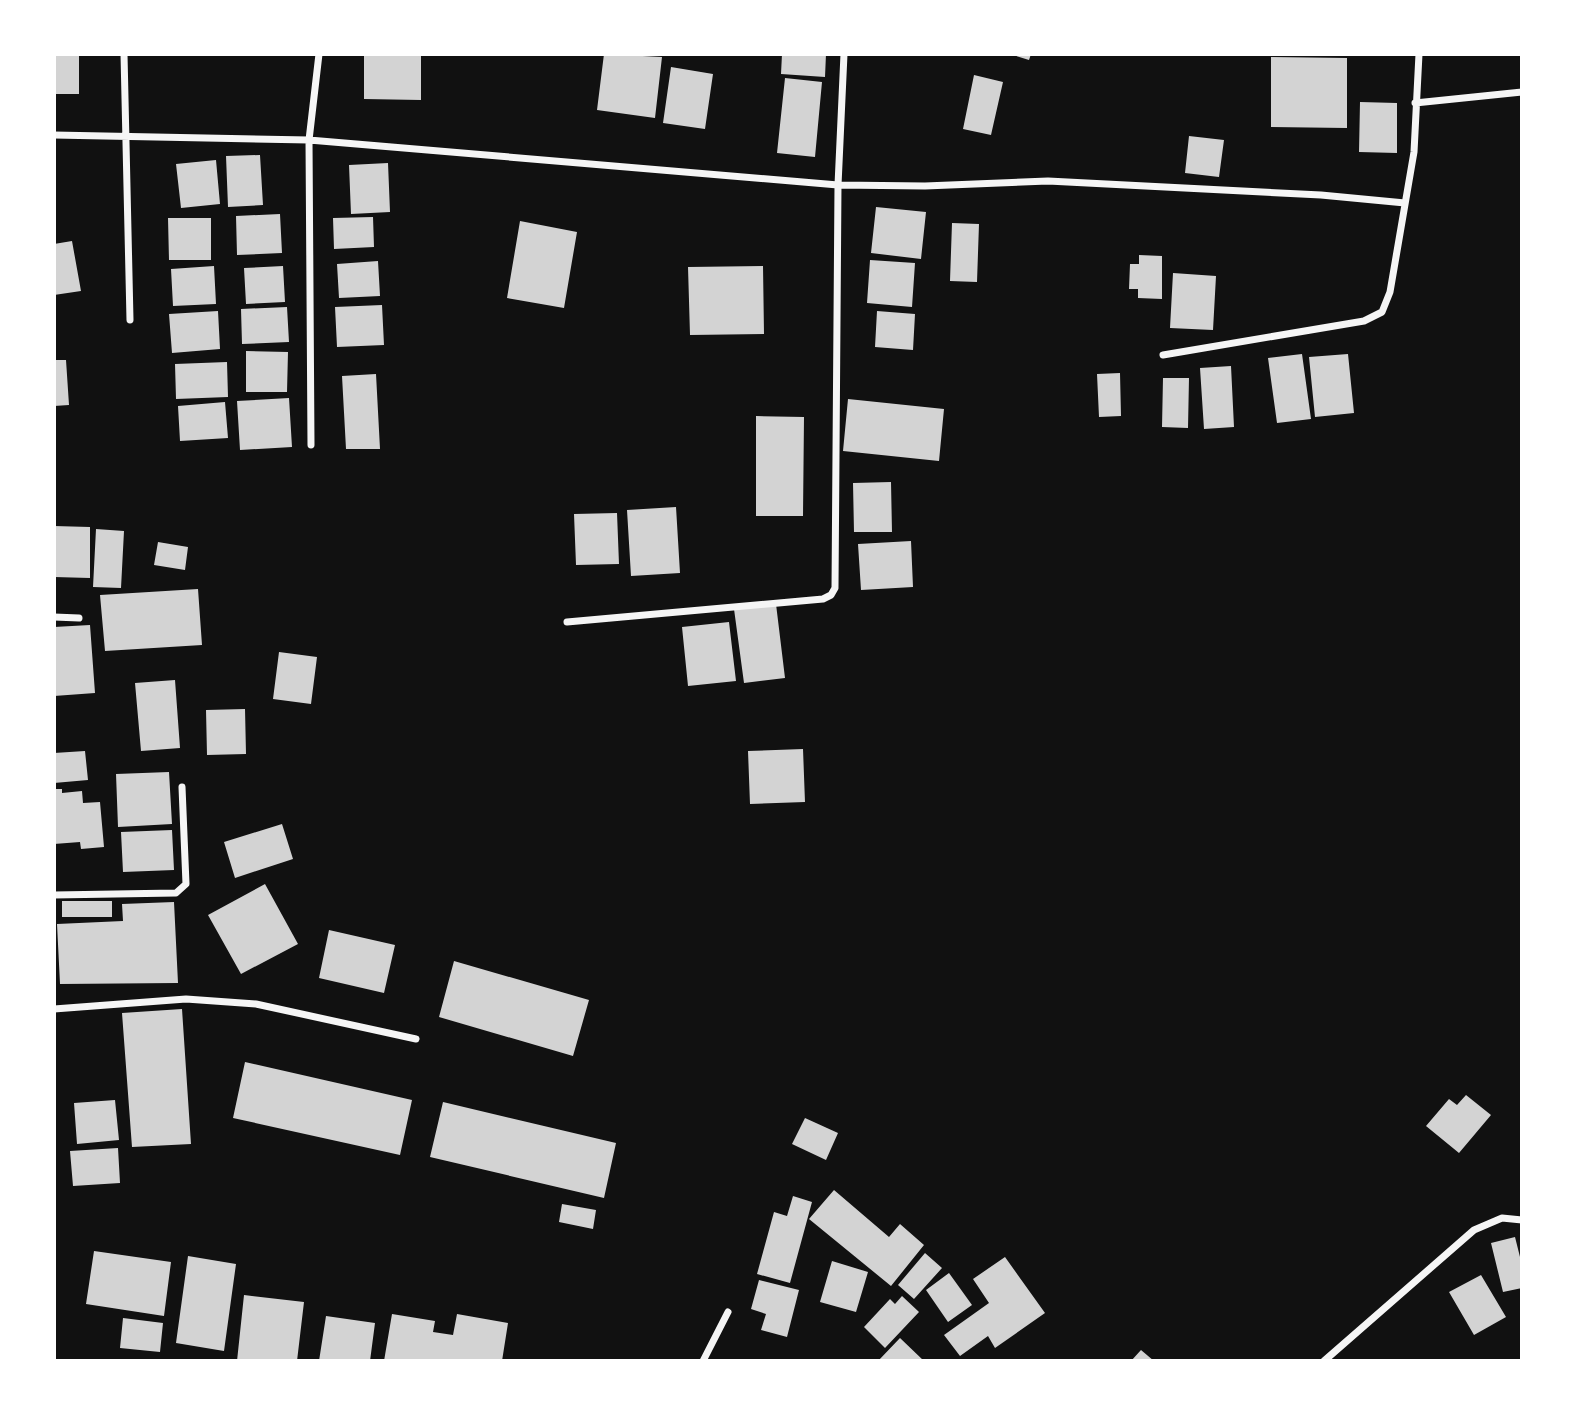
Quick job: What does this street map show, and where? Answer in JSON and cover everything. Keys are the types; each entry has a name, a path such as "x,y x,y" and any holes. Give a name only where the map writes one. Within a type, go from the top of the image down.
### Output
{"street":[{"path":"124,54 130,320"},
{"path":"311,445 309,140 319,54"},
{"path":"567,622 823,599 831,595 835,588 838,185 844,54"},
{"path":"1163,355 1377,317 1390,292 1414,152 1419,54"},
{"path":"1415,103 1522,92"},
{"path":"54,135 309,140 838,185 925,186 1048,181 1321,195 1405,203"},
{"path":"54,617 79,618"},
{"path":"54,895 183,890 186,884 181,787"},
{"path":"54,1009 186,999 256,1004 416,1039"},
{"path":"1324,1361 1474,1230 1502,1218 1522,1220"},
{"path":"703,1361 728,1312"}],"building":[{"path":"54,54 79,54 79,94 54,94"},
{"path":"364,54 421,54 421,100 364,99"},
{"path":"604,54 662,57 655,118 597,110"},
{"path":"782,54 826,54 825,77 781,74"},
{"path":"1010,54 1031,54 1029,60"},
{"path":"1271,57 1347,58 1347,128 1271,127"},
{"path":"671,67 713,74 705,129 663,123"},
{"path":"974,75 1003,82 991,135 963,129"},
{"path":"785,78 822,82 815,157 777,153"},
{"path":"1360,102 1397,103 1397,153 1359,152"},
{"path":"1189,136 1224,140 1219,177 1185,173"},
{"path":"260,155 263,205 228,207 226,156"},
{"path":"216,160 220,204 181,208 176,164"},
{"path":"388,163 390,212 351,214 349,165"},
{"path":"876,207 926,212 921,259 871,253"},
{"path":"280,214 282,253 237,255 236,216"},
{"path":"373,217 374,247 334,249 333,218"},
{"path":"168,218 211,218 211,260 169,260"},
{"path":"520,221 577,232 564,308 507,298"},
{"path":"952,223 979,224 977,282 950,281"},
{"path":"72,241 81,291 54,295 54,244"},
{"path":"1139,255 1162,256 1162,299 1138,298 1138,289 1129,289 1130,264 1139,264"},
{"path":"870,260 915,263 912,307 867,303"},
{"path":"378,261 380,296 339,298 337,264"},
{"path":"214,266 216,304 173,306 171,269"},
{"path":"283,266 285,302 246,304 244,268"},
{"path":"763,266 764,334 690,335 688,267"},
{"path":"1173,273 1216,276 1213,330 1170,328"},
{"path":"382,305 384,345 337,347 335,307"},
{"path":"287,307 289,342 242,344 241,309"},
{"path":"218,311 220,349 172,353 169,314"},
{"path":"877,311 915,314 913,350 875,347"},
{"path":"246,351 288,352 287,392 246,392"},
{"path":"1302,354 1311,419 1277,423 1268,358"},
{"path":"1348,354 1354,413 1315,417 1309,357"},
{"path":"54,360 66,360 69,405 54,406"},
{"path":"227,362 228,397 176,399 175,364"},
{"path":"1231,366 1234,427 1204,429 1200,368"},
{"path":"1120,373 1121,416 1099,417 1097,374"},
{"path":"376,374 380,449 346,449 342,376"},
{"path":"1163,378 1189,378 1188,428 1162,427"},
{"path":"289,398 292,447 240,450 237,401"},
{"path":"848,399 944,409 939,461 843,451"},
{"path":"225,402 228,438 180,441 178,406"},
{"path":"756,416 804,417 803,516 756,516"},
{"path":"891,482 892,532 854,532 853,483"},
{"path":"676,507 680,573 631,576 627,510"},
{"path":"617,513 619,564 576,565 574,514"},
{"path":"54,526 90,527 90,578 54,577"},
{"path":"96,529 124,531 121,588 93,587"},
{"path":"911,541 913,587 861,590 858,544"},
{"path":"158,542 188,547 185,570 154,565"},
{"path":"198,589 202,645 105,651 100,595"},
{"path":"776,604 785,678 744,683 734,609"},
{"path":"729,622 736,681 688,686 682,627"},
{"path":"90,625 95,693 54,696 54,627"},
{"path":"279,652 317,657 311,704 273,699"},
{"path":"175,680 180,748 141,751 135,683"},
{"path":"245,709 246,754 207,755 206,710"},
{"path":"803,749 805,802 750,804 748,751"},
{"path":"85,751 88,780 54,783 54,753"},
{"path":"169,772 172,824 118,827 116,774"},
{"path":"54,789 62,789 62,793 82,791 83,803 100,802 104,847 81,849 80,842 54,844"},
{"path":"282,824 293,859 235,878 224,842"},
{"path":"172,830 174,870 123,872 121,832"},
{"path":"265,884 298,944 241,974 208,915"},
{"path":"62,901 112,901 112,917 62,917"},
{"path":"174,902 178,983 60,984 57,924 123,921 122,904"},
{"path":"329,930 395,945 384,993 319,978"},
{"path":"454,961 589,1000 573,1056 439,1017"},
{"path":"182,1009 191,1144 132,1147 122,1013"},
{"path":"245,1062 412,1100 400,1155 233,1118"},
{"path":"1466,1095 1491,1115 1459,1153 1426,1126 1449,1099 1457,1105"},
{"path":"115,1100 119,1140 77,1144 74,1103"},
{"path":"443,1102 616,1143 604,1198 430,1157"},
{"path":"805,1118 838,1133 826,1160 792,1144"},
{"path":"118,1148 120,1183 73,1186 70,1151"},
{"path":"834,1190 889,1237 900,1224 924,1245 891,1286 809,1219"},
{"path":"793,1196 812,1202 790,1283 757,1274 774,1212 787,1216"},
{"path":"562,1204 596,1210 593,1229 559,1222"},
{"path":"1515,1237 1522,1265 1522,1288 1503,1292 1491,1243"},
{"path":"94,1251 171,1262 164,1316 86,1304"},
{"path":"925,1253 942,1268 914,1299 898,1285"},
{"path":"188,1256 236,1264 224,1351 176,1343"},
{"path":"1005,1257 1045,1313 995,1348 988,1336 960,1356 944,1335 989,1303 973,1279"},
{"path":"832,1261 868,1272 856,1312 820,1302"},
{"path":"949,1273 972,1305 948,1322 926,1290"},
{"path":"1481,1275 1506,1317 1474,1335 1449,1292"},
{"path":"759,1280 799,1290 787,1337 761,1330 766,1314 751,1309"},
{"path":"244,1295 304,1302 297,1361 237,1361"},
{"path":"902,1296 919,1312 885,1348 864,1327 890,1299 895,1304"},
{"path":"392,1314 435,1321 433,1332 453,1335 457,1314 508,1323 502,1361 384,1361"},
{"path":"326,1316 375,1323 370,1361 319,1361"},
{"path":"123,1318 163,1323 160,1352 120,1348"},
{"path":"900,1338 924,1361 878,1361"},
{"path":"1141,1350 1154,1361 1131,1361"}]}
